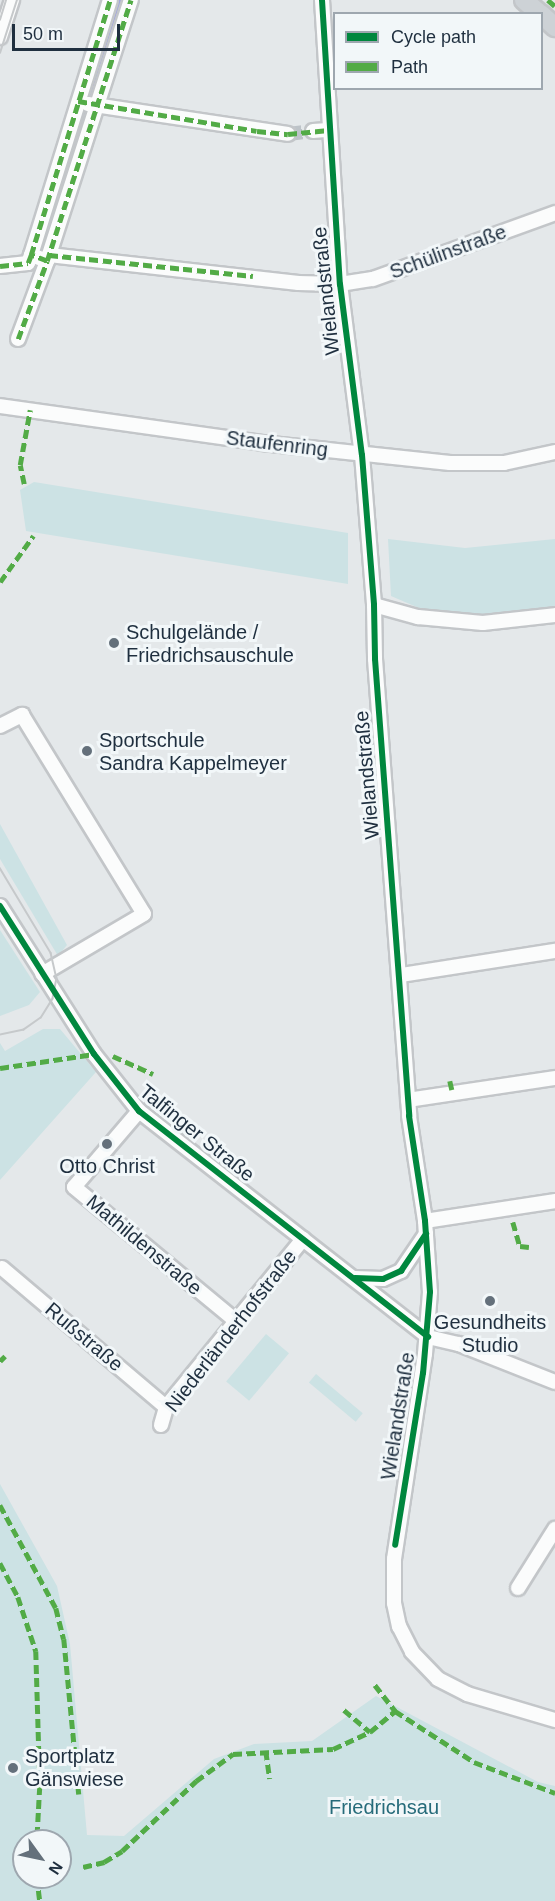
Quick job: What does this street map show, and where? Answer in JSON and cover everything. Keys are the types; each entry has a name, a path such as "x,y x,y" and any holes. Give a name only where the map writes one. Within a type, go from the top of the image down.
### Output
{"main road":[{"path":"524,0 539,12"},
{"path":"543,16 555,27"}],"street":[{"path":"0,37 12,0"},
{"path":"0,266 28,263 110,0"},
{"path":"18,339 48,258 131,0"},
{"name":"Wielandstraße","path":"322,0 340,284 362,455 374,605 375,659 408,1100 426,1227 428,1336 394,1559 399,1626 411,1652 425,1668 452,1688 555,1720"},
{"path":"78,101 97,107 288,134"},
{"path":"313,131 329,130"},
{"name":"Schülinstraße","path":"340,284 373,279 555,213"},
{"name":"Wielandstraße","path":"31,255 340,284"},
{"name":"Staufenring","path":"0,406 362,455 484,464 555,452"},
{"path":"374,605 418,617 483,623 555,615"},
{"path":"0,726 22,715 144,915 42,974"},
{"name":"Talfinger Straße","path":"0,906 94,1054 139,1111 428,1336"},
{"path":"400,975 555,951"},
{"path":"408,1100 555,1078"},
{"name":"Mathildenstraße","path":"139,1111 74,1187 236,1321"},
{"path":"354,1278 383,1279 401,1270 426,1227 442,1219 555,1201"},
{"name":"Niederländerhofstraße","path":"161,1425 166,1407 303,1239"},
{"name":"Rußstraße","path":"2,1268 166,1407"},
{"path":"428,1336 485,1354 555,1382"},
{"path":"518,1588 555,1529"}],"green space":[{"path":"34,482 348,533 348,584 26,531 20,490"},
{"path":"388,539 465,548 555,539 555,615 465,617 419,608 391,596"},
{"path":"0,824 67,945 58,956 0,859"},
{"path":"0,930 40,992 29,1005 0,1016"},
{"path":"43,1029 60,1029 96,1072 0,1180 0,1043 5,1051"},
{"path":"266,1334 289,1353 249,1401 226,1381"},
{"path":"316,1374 363,1413 356,1422 309,1382"},
{"name":"Friedrichsau","path":"0,1484 57,1586 70,1644 87,1835 124,1836 214,1759 254,1744 312,1741 376,1696 538,1782 555,1786 555,1901 0,1901"}],"waterway":[{"path":"89,98 120,0"},
{"path":"43,246 86,108"}],"tunnel":[{"path":"288,134 313,131"}],"tram line":[{"path":"0,20 6,0"},
{"path":"0,53 17,0"},
{"path":"0,868 51,953 57,978 53,999 41,1018 24,1030 0,1035"}],"marked path":[{"path":"18,339 47,261 31,255 110,0"},
{"path":"47,261 131,0"},
{"path":"548,0 555,6"},
{"path":"78,101 257,131 288,134 329,130"},
{"path":"0,266 28,263 31,255"},
{"path":"49,255 253,276"},
{"path":"24,484 20,465 30,410"},
{"path":"0,582 33,536"},
{"path":"0,1068 94,1054"},
{"path":"113,1056 153,1074"},
{"path":"450,1081 453,1094"},
{"path":"513,1222 520,1246 529,1247"},
{"path":"0,1361 5,1356"},
{"path":"0,1505 56,1608 64,1639 79,1794"},
{"path":"0,1563 18,1597 36,1651 40,1786 38,1829"},
{"path":"375,1685 395,1711 474,1762 555,1793"},
{"path":"344,1710 370,1732"},
{"path":"83,1867 104,1862 122,1851 196,1781 233,1754 333,1749 370,1732 395,1711"},
{"path":"266,1751 270,1779"},
{"path":"38,1889 40,1901"}],"cycle path":[{"path":"322,0 340,284 362,455 374,605 375,659 409,1116 425,1221 430,1292 423,1373 395,1545"},
{"path":"0,906 94,1054 139,1111 428,1337"},
{"path":"355,1278 383,1279 401,1271 426,1234"}],"place":[{"name":"Schulgelände / Friedrichsauschule","path":"114,643"},
{"name":"Sportschule Sandra Kappelmeyer","path":"87,751"},
{"name":"Otto Christ","path":"107,1144"},
{"name":"Gesundheits Studio","path":"490,1301"},
{"name":"Sportplatz Gänswiese","path":"13,1768"}]}
